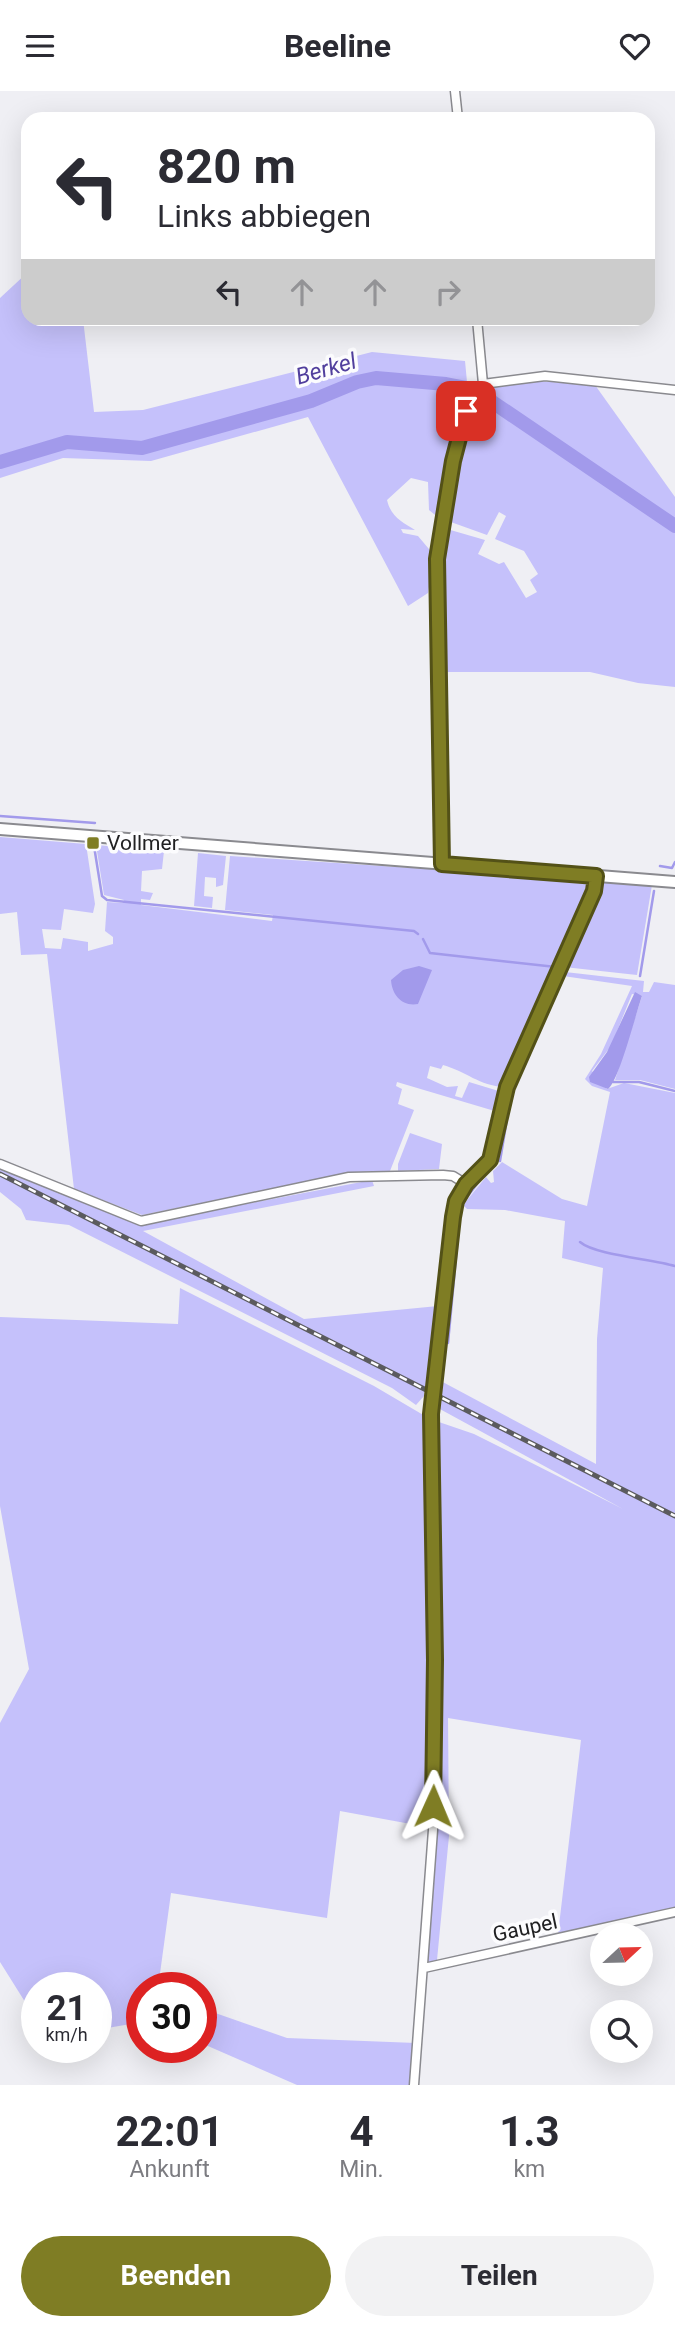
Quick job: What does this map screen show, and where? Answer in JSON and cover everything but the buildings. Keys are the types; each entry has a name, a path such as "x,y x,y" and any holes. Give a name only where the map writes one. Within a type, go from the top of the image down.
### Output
{"main road":[{"path":"0,829 675,882"}],"street":[{"path":"455,91 457,112"},
{"path":"442,864 437,559 460,425 473,398 483,385 478,326"},
{"path":"483,385 545,376 675,390"},
{"path":"414,2085 432,1830 435,1660 431,1414 453,1217 456,1201 466,1184 482,1169 493,1151 507,1087 594,891 596,876"},
{"path":"0,1164 141,1220 349,1177 443,1175 453,1176 466,1184"},
{"name":"Gaupel","path":"424,1968 675,1912"}],"shaded area":[{"path":"21,278 21,326 84,326 94,412 143,410 372,352 465,361 467,382 476,383 476,388 447,382 374,377 159,442 126,446 67,440 0,460 0,298"},
{"path":"378,380 448,387 472,393 456,424 440,519 429,510 428,482 411,478 387,500 394,515 415,530 401,529 403,533 418,536 434,555 428,593 408,606 308,417 151,461 63,458 0,478 0,465 60,446 93,445 141,451"},
{"path":"537,381 595,385 675,497 675,524 483,393 496,385"},
{"path":"480,398 675,529 675,687 638,683 590,672 443,672 441,562 447,529 485,540 478,554 499,564 504,562 526,598 537,592 530,580 538,574 524,551 495,539 506,516 499,512 487,535 448,521 464,426"},
{"path":"0,837 86,844 95,904 93,913 64,909 61,930 42,929 45,948 61,949 63,938 88,942 88,951 113,944 113,937 105,931 107,902 123,903 124,900 104,895 96,845 164,851 162,869 142,871 141,891 153,893 150,900 141,899 141,905 272,921 273,915 225,910 230,856 594,880 504,1087 487,1084 443,1065 441,1069 430,1066 427,1078 447,1087 458,1086 455,1096 462,1098 469,1082 502,1092 498,1112 397,1082 396,1086 402,1089 398,1104 414,1110 390,1171 355,1172 142,1215 74,1189 47,954 21,955 17,912 0,914"},
{"path":"198,853 226,856 223,885 216,887 216,878 205,877 204,896 213,897 212,908 194,906"},
{"path":"601,880 652,885 637,975 564,967"},
{"path":"419,966 432,970 418,1004 407,1004 393,991 391,980 403,970"},
{"path":"565,972 644,981 643,992 649,992 654,982 675,985 675,1089 640,1080 615,1080 642,996 632,994 611,1046 592,1071 607,1089 624,1083 675,1093 675,1908 608,1923 590,1923 590,1927 558,1934 581,1740 448,1718 449,1836 437,1960 428,1962 438,1691 436,1421 474,1434 623,1509 438,1408 439,1380 596,1464 597,1339 603,1268 562,1258 565,1221 505,1210 467,1209 463,1205 486,1177 491,1183 494,1182 493,1171 502,1162 562,1199 587,1206 610,1092 592,1086 585,1079 601,1054 632,986 563,976"},
{"path":"635,992 642,996 622,1061 608,1089 590,1082 589,1077 607,1052"},
{"path":"410,1133 442,1144 439,1169 398,1171 398,1164"},
{"path":"0,1166 140,1224 372,1180 374,1186 143,1231 304,1319 438,1306 424,1396 416,1405 392,1388 69,1225 26,1220 21,1209 0,1192"},
{"path":"180,1288 374,1386 425,1416 429,1528 427,1827 340,1811 327,1918 171,1893 160,1972 126,1972 126,2025 112,2027 112,1972 21,1972 21,1995 0,1962 0,1723 29,1669 0,1506 0,1317 178,1324"},
{"path":"217,2014 287,2038 416,2043 411,2085 297,2085 217,2050"}],"waterway":[{"name":"Berkel","path":"0,462 67,442 142,448 311,401 357,382 376,378 446,384 472,389 675,526"},
{"path":"0,816 95,823"},
{"path":"94,846 102,896 107,900 414,931 418,934"},
{"path":"660,866 672,868 675,862"},
{"path":"640,976 654,891"},
{"path":"423,939 430,953 556,967"},
{"path":"500,1161 512,1089 561,976"},
{"path":"613,1082 639,1082 675,1091"},
{"path":"448,1343 461,1205 480,1180"},
{"path":"580,1242 598,1250 675,1266"}],"railway":[{"path":"0,1174 675,1516"}],"place":[{"name":"Vollmer","path":"93,843"}],"route":[{"path":"433,1806 435,1660 431,1414 453,1217 456,1201 466,1184 490,1160 507,1087 594,891 596,876 442,864 437,559 460,425 466,411"}]}
